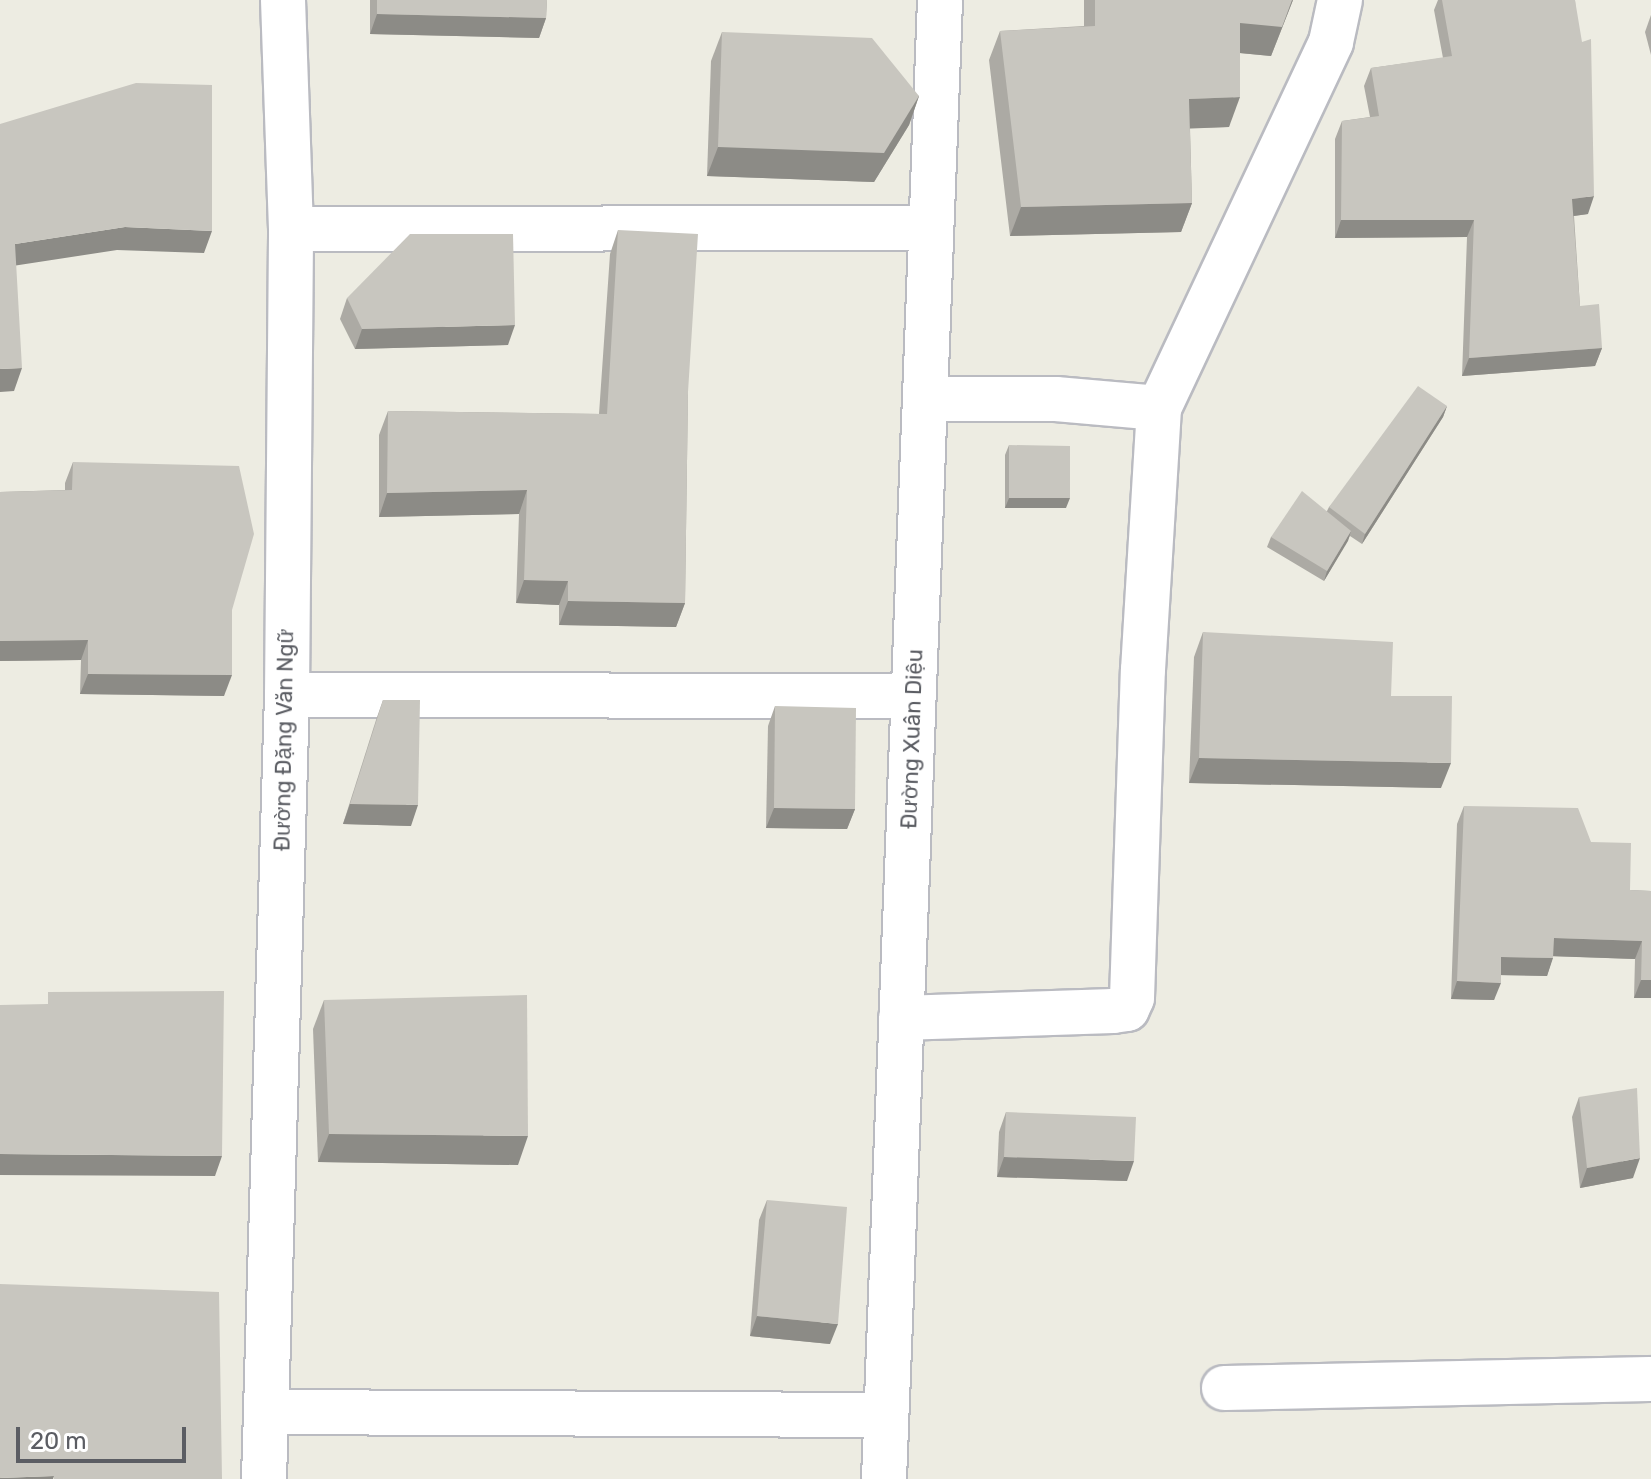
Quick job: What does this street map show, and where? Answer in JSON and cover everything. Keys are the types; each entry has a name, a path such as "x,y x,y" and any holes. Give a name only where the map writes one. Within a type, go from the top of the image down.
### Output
{"street":[{"name":"Đường Đặng Văn Ngữ","path":"264,1479 287,695 291,229 283,0"},
{"name":"Đường Xuân Diệu","path":"884,1479 940,0"},
{"path":"901,1018 1113,1011 1127,1009 1132,998 1143,670 1159,408 1331,42 1340,0"},
{"path":"291,229 931,228"},
{"path":"925,399 1056,399 1159,408"},
{"path":"287,695 913,696"},
{"path":"1224,1388 1651,1379"},
{"path":"266,1412 886,1415"}],"building":[{"path":"377,0 547,0 546,18 377,14"},
{"path":"1095,0 1292,0 1282,27 1240,23 1240,97 1189,99 1192,203 1021,207 1000,31 1095,26"},
{"path":"1442,0 1575,0 1582,42 1591,39 1594,196 1572,199 1580,306 1599,304 1602,348 1469,358 1474,220 1341,220 1342,121 1379,116 1371,68 1452,56"},
{"path":"722,32 872,38 919,96 884,153 718,147"},
{"path":"136,83 212,85 212,231 125,227 15,244 22,368 0,369 0,124"},
{"path":"618,230 698,234 688,392 685,603 568,601 568,581 524,580 527,490 387,493 388,411 607,414"},
{"path":"410,234 513,234 515,325 362,329 347,298"},
{"path":"1418,386 1447,406 1365,534 1329,507"},
{"path":"1009,445 1070,446 1070,498 1009,498"},
{"path":"73,462 239,466 254,534 232,610 232,675 88,674 88,640 0,641 0,492 72,490"},
{"path":"1302,491 1351,531 1327,571 1271,537"},
{"path":"1203,632 1393,642 1391,696 1452,696 1451,763 1199,758"},
{"path":"383,700 420,700 418,805 350,804"},
{"path":"775,706 856,708 855,809 774,808"},
{"path":"1464,806 1578,808 1591,842 1631,843 1630,890 1651,891 1651,980 1641,980 1642,941 1554,938 1553,958 1501,957 1501,983 1457,981"},
{"path":"224,991 222,1156 0,1154 0,1005 48,1004 48,992"},
{"path":"527,995 528,1136 329,1134 324,1000"},
{"path":"1637,1088 1640,1158 1587,1168 1579,1097"},
{"path":"1006,1112 1136,1117 1134,1161 1004,1157"},
{"path":"767,1200 847,1207 838,1324 757,1316"},
{"path":"0,1284 219,1292 222,1479 0,1478"}]}
